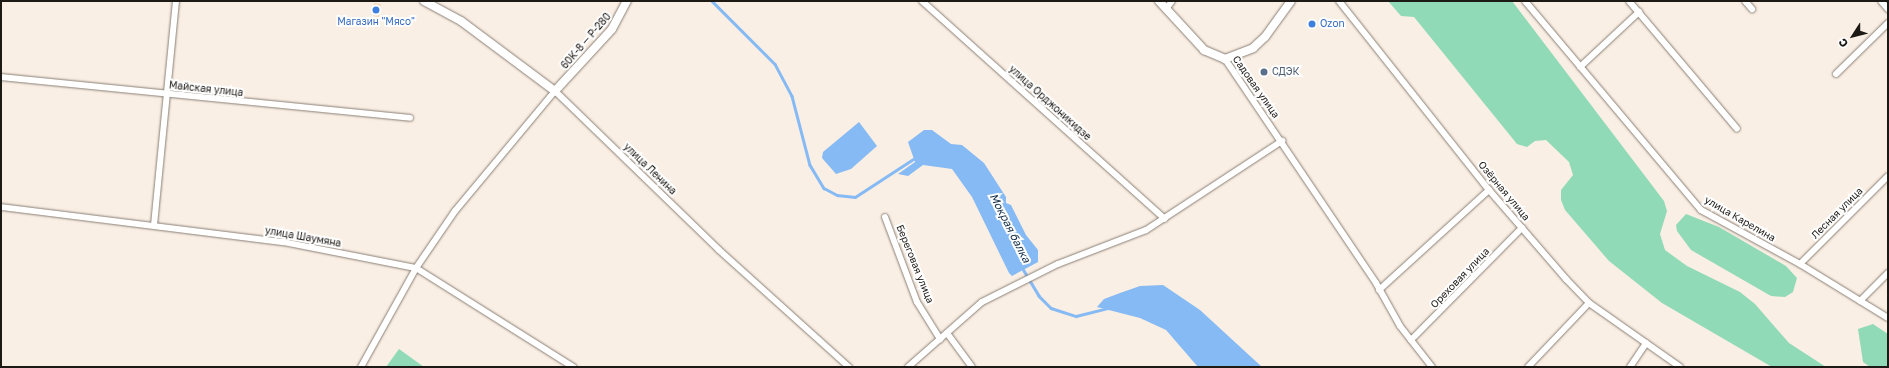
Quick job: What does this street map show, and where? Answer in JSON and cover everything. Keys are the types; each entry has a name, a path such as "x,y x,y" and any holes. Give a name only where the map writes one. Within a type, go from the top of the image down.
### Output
{"street":[{"path":"154,225 176,1"},
{"name":"улица Ленина","path":"424,1 462,21 555,91 719,250 849,367"},
{"name":"60К-8 — Р-280","path":"555,91 612,29 627,1"},
{"name":"улица Орджоникидзе","path":"922,1 1166,219"},
{"name":"Садовая улица","path":"1159,1 1204,50 1224,59 1282,141 1411,340 1432,367"},
{"path":"1166,9 1172,1"},
{"path":"1224,59 1253,48 1265,37 1291,1"},
{"name":"Озёрная улица","path":"1339,1 1489,190 1589,304 1680,367"},
{"name":"улица Карелина","path":"1525,1 1701,210 1800,264 1888,318"},
{"path":"1629,1 1737,129"},
{"path":"1745,1 1752,9"},
{"path":"1881,1 1888,9"},
{"path":"1580,67 1639,12"},
{"path":"1836,74 1888,23"},
{"name":"Майская улица","path":"1,77 167,95 410,118"},
{"path":"361,367 416,268 473,186 555,91"},
{"path":"908,367 970,312 998,294 1058,264 1120,242 1166,219 1282,141"},
{"name":"Лесная улица","path":"1800,264 1888,176"},
{"path":"1380,290 1489,190"},
{"name":"улица Шаумяна","path":"1,207 283,242 416,268 573,367"},
{"name":"Береговая улица","path":"885,217 918,302 940,339"},
{"name":"Ореховая улица","path":"1411,340 1522,228"},
{"path":"1860,301 1888,273"},
{"path":"1528,367 1589,304"},
{"path":"947,333 972,367"},
{"path":"1630,367 1646,343"}],"green space":[{"path":"1388,1 1512,1 1664,201 1667,211 1660,234 1665,250 1687,266 1740,292 1755,304 1789,343 1826,367 1772,367 1662,303 1609,261 1565,210 1561,200 1561,190 1573,175 1569,162 1546,140 1535,141 1527,147 1517,144 1414,17 1401,16"},
{"path":"1686,214 1719,227 1786,266 1797,278 1793,292 1785,297 1771,296 1691,250 1677,231 1676,225"},
{"path":"1873,324 1888,334 1888,367 1870,367 1863,362 1858,329"},
{"path":"399,349 424,367 386,367"}],"water":[{"path":"859,122 877,146 851,169 836,174 822,158 823,152"},
{"path":"924,130 932,130 951,144 962,145 984,163 1006,197 1006,203 1011,205 1026,235 1038,250 1038,262 1012,276 1009,273 972,197 952,169 923,165 908,176 898,174 915,162 908,142"},
{"path":"1163,285 1200,310 1262,367 1198,367 1166,330 1140,318 1097,307 1104,299 1140,286"}],"building":[{"name":"Магазин \"Мясо\"","path":"374,3 381,4 379,17 372,16"}],"waterway":[{"name":"Мокрая балка","path":"712,1 775,64 792,96 810,165 824,188 837,195 855,197 918,156"},
{"name":"Мокрая балка","path":"1023,269 1039,296 1051,308 1076,316 1107,308"}],"place":[{"name":"Магазин \"Мясо\"","path":"376,10"},
{"name":"Ozon","path":"1312,24"},
{"name":"СДЭК","path":"1264,72"}]}
